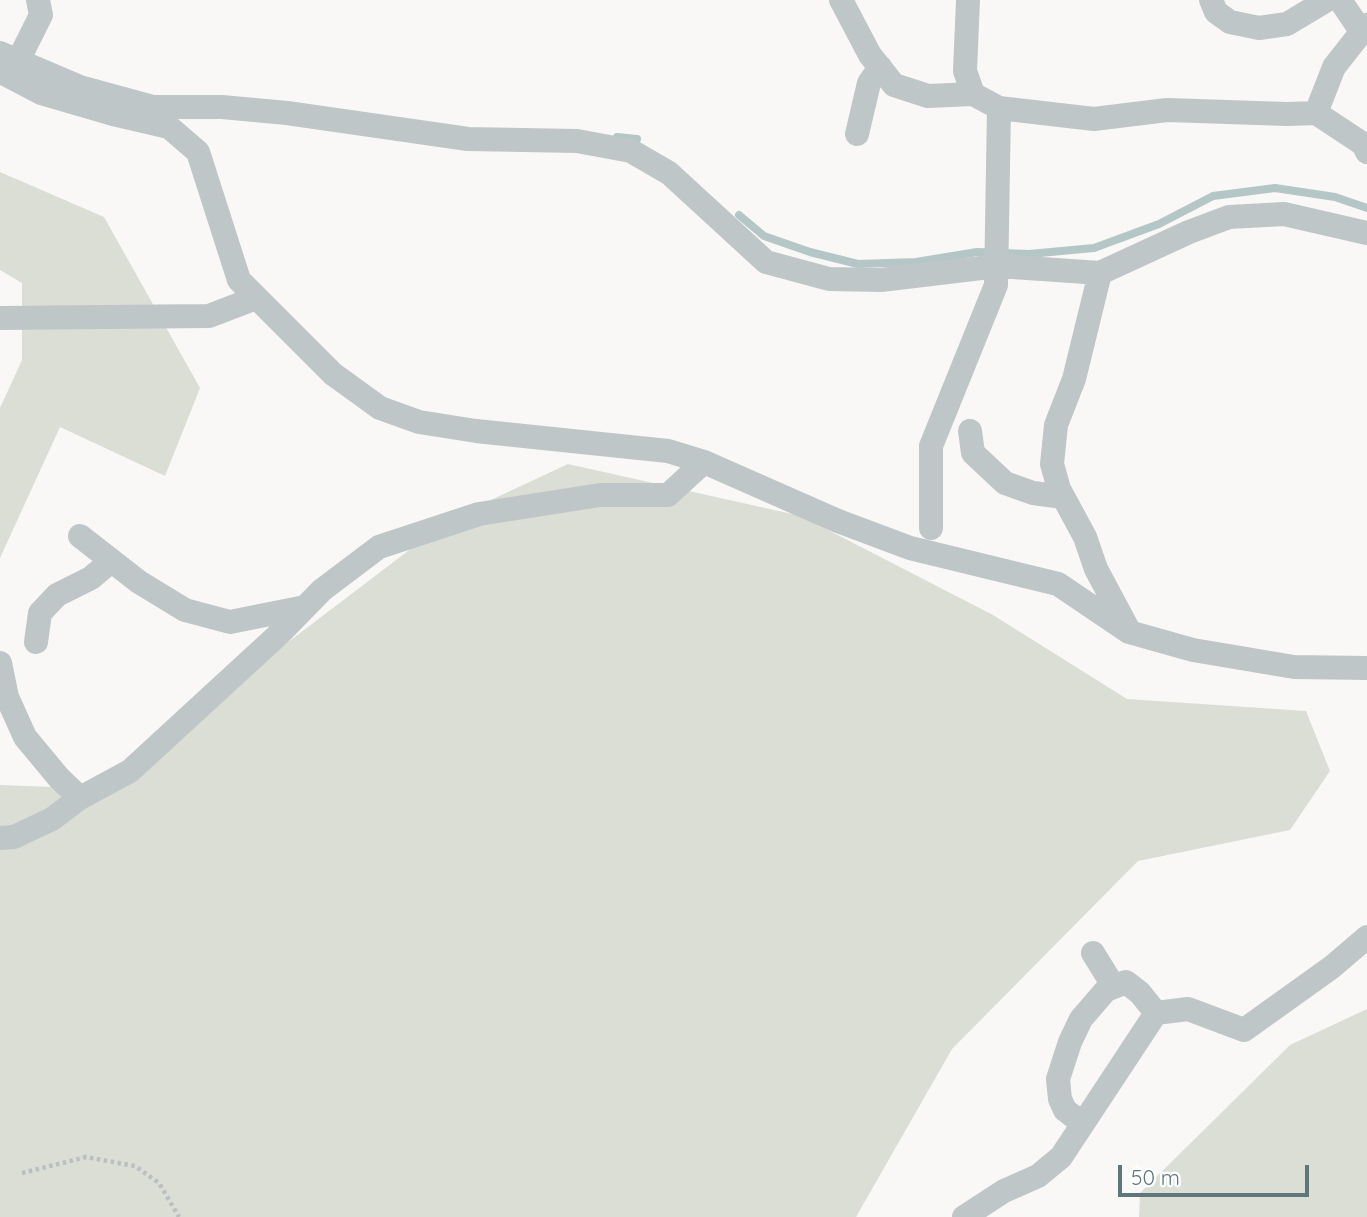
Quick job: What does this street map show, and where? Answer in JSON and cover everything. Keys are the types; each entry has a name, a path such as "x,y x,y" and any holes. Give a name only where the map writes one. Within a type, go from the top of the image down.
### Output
{"street":[{"path":"38,0 41,15 6,60 4,73 41,93 169,127 198,152 239,280 333,374 380,408 419,422 476,431 668,452 704,462 838,521 910,548 1058,584 1129,632 1193,650 1294,667 1367,668"},
{"path":"841,0 858,34 894,85 928,96 973,94 999,108 1094,119 1167,110 1316,113 1363,144 1367,152"},
{"path":"968,0 965,71 973,94"},
{"path":"1211,0 1216,12 1230,22 1259,28 1287,24 1328,0"},
{"path":"1316,113 1334,67 1364,28 1340,0"},
{"path":"6,60 80,87 153,107 222,107 287,113 468,139 578,141 631,152 669,173 766,262 829,279 881,280 998,257 1100,274 1189,232 1229,217 1284,214 1367,233"},
{"path":"857,134 869,83 880,67"},
{"path":"931,528 931,446 996,285 999,108"},
{"path":"1100,274 1074,379 1056,425 1052,464 1063,496 1085,537 1096,569 1129,632"},
{"path":"0,318 209,316 256,298"},
{"path":"970,431 973,453 1005,482 1033,493 1063,496"},
{"path":"0,838 14,837 52,819 80,798 130,771 178,729 322,590 379,547 479,514 600,495 668,495 704,462"},
{"path":"80,536 139,582 186,610 229,622 304,607"},
{"path":"36,642 40,613 48,604 57,595 91,578 111,561"},
{"path":"0,663 7,697 24,737 80,798"},
{"path":"1156,1013 1188,1009 1244,1030 1332,967 1367,937"},
{"path":"1093,953 1114,987"},
{"path":"1083,1123 1065,1110 1060,1099 1058,1079 1081,1019 1107,990 1126,982 1140,993 1156,1013"},
{"path":"964,1217 1004,1191 1038,1176 1061,1157 1156,1013"}],"path":[{"path":"22,1173 86,1157 135,1166 159,1182 179,1217"}],"shaded area":[{"path":"0,172 104,217 200,388 165,476 60,427 0,558 0,408 22,360 22,283 0,270"},
{"path":"568,464 801,516 993,615 1127,699 1306,711 1330,771 1290,830 1138,861 952,1049 856,1217 0,1217 0,785 79,788 166,735 450,519"},
{"path":"1367,1009 1367,1217 1139,1217 1140,1193 1290,1045"}],"waterway":[{"path":"617,137 637,139"},
{"path":"739,215 764,236 810,252 858,264 916,262 977,252 1029,254 1094,248 1159,224 1213,196 1275,188 1335,197 1367,208"}]}
